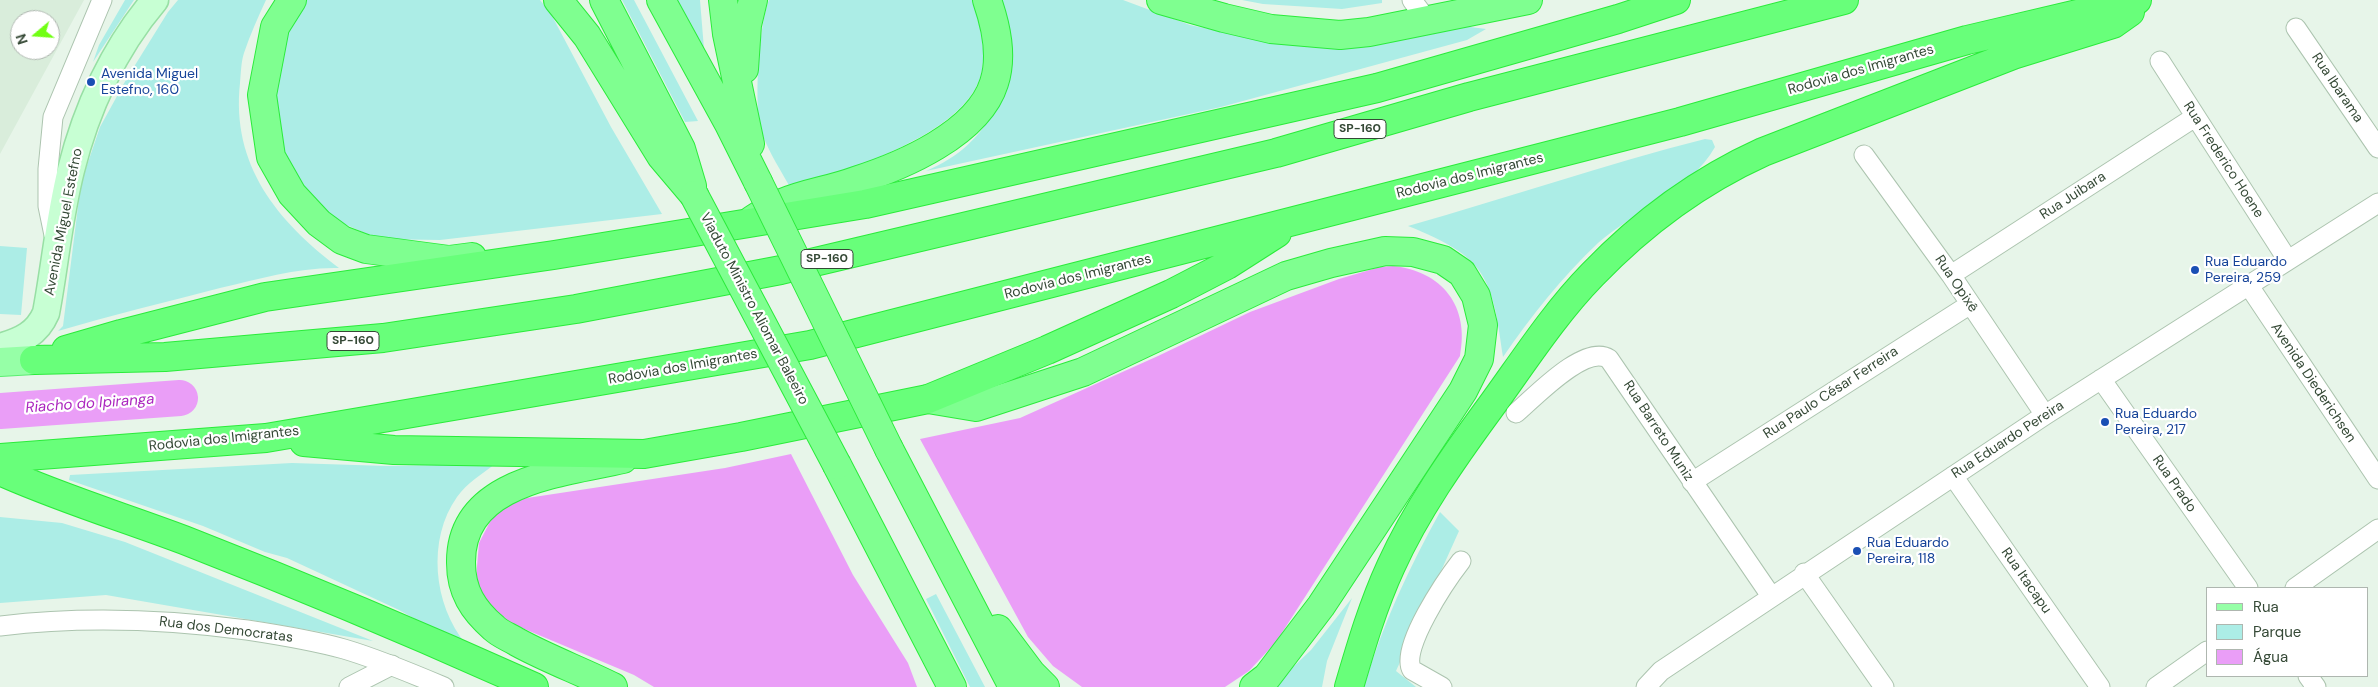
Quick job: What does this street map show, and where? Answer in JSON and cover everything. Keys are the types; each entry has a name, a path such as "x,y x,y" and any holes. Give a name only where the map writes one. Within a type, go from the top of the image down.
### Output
{"highway":[{"path":"292,0 275,27 262,95 271,157 292,194 320,224 342,240 366,249 440,259 450,260 529,249 554,255"},
{"path":"558,0 588,36 671,153"},
{"path":"604,0 671,153"},
{"path":"662,0 740,125"},
{"path":"723,0 740,125 758,182 889,449 1013,687"},
{"path":"740,125 747,25 753,0"},
{"path":"746,223 782,203 856,181 917,156 953,134 981,108 994,83 998,57 996,25 988,0"},
{"path":"1161,0 1271,29 1340,35 1369,32 1419,9 1528,0"},
{"path":"34,360 121,334 265,297 554,255 865,204 1377,88 1618,19 1676,0"},
{"name":"SP-160","path":"34,360 165,357 383,338 576,308 781,270 1276,153 1469,97 1844,0"},
{"name":"Rodovia dos Imigrantes","path":"0,458 266,438 810,345 1680,122 1967,40 2137,0"},
{"path":"1349,687 1376,601 1392,564 1429,498 1473,431 1539,340 1592,275 1631,238 1688,193 1729,167 2013,55 2114,24 2146,0"},
{"name":"Viaduto Ministro Aliomar Baleeiro","path":"671,153 837,465 945,680"},
{"path":"613,687 534,651 496,630 480,616 463,589 461,557 468,530 477,514 491,498 520,483 644,454 740,437 928,399 1047,350 1188,286 1227,265 1294,221"},
{"path":"928,399 976,407 1083,372 1286,276 1330,263 1385,251 1413,252 1443,260 1462,273 1476,296 1483,325 1479,359 1463,390 1326,598 1268,677 1254,687"},
{"path":"266,438 394,450 644,454"},
{"path":"0,471 31,485 129,519 317,594 534,687"},
{"path":"943,552 1012,648 1031,673 1045,687"}],"main road":[{"name":"Avenida Miguel Estefno","path":"0,348 28,336 42,324 46,313 70,171 96,94 133,29 155,0"},
{"name":"SP-160","path":"0,362 34,360"}],"street":[{"path":"57,249 48,206 48,169 53,117 102,0"},
{"name":"Rua Ibarama","path":"2296,28 2378,148"},
{"name":"Rua Frederico Hoene","path":"2160,61 2287,259"},
{"name":"Rua Juibara","path":"1951,274 2195,117"},
{"name":"Rua Opixê","path":"1864,155 1951,274 2045,415"},
{"name":"Rua Eduardo Pereira","path":"1646,687 1661,671 1804,574 2045,415 2248,286 2287,259 2378,203"},
{"name":"Avenida Diederichsen","path":"2248,286 2378,479"},
{"name":"Rua Paulo César Ferreira","path":"1692,482 1970,304"},
{"name":"Rua Barreto Muniz","path":"1516,413 1571,366 1590,356 1605,356 1615,365 1692,482 1771,596"},
{"name":"Rua Prado","path":"2101,379 2247,587"},
{"name":"Rua Itacapu","path":"1953,476 2100,687"},
{"path":"2296,587 2378,529"},
{"path":"1442,687 1412,670 1409,657 1439,592 1462,561"},
{"path":"1804,574 1884,687"},
{"name":"Rua dos Democratas","path":"0,626 80,620 154,621 224,627 293,637 344,649 392,665 444,687"},
{"path":"2156,687 2206,652"},
{"path":"349,687 392,665"}],"shaded area":[{"path":"0,0 84,0 60,44 60,10 10,10 10,60 51,60 0,154"}],"green space":[{"path":"125,0 134,0 93,62 99,45"},
{"path":"178,0 266,0 251,33 242,60 239,113 243,140 251,165 263,189 278,210 296,231 339,268 309,269 264,277 58,331 63,326 81,183 100,127 127,78 168,12"},
{"path":"304,0 540,0 551,14 611,127 662,214 440,240 378,239 320,213 291,176 276,117 276,68 298,6"},
{"path":"622,0 634,0 698,121 685,122"},
{"path":"676,0 700,0 704,49 701,51"},
{"path":"769,0 972,0 978,19 983,49 980,78 968,99 950,117 926,134 870,161 792,191 768,148 759,121 758,66 762,27"},
{"path":"998,0 1123,0 1190,25 1265,41 1463,26 1486,29 1467,40 1221,107 926,171 949,159 968,145 984,127 997,105"},
{"path":"1242,0 1382,0 1382,3 1342,9 1263,4"},
{"path":"1705,139 1712,140 1715,147 1704,163 1677,188 1598,243 1547,297 1503,357 1494,307 1489,288 1481,273 1454,248 1408,226 1630,159"},
{"path":"0,246 27,248 21,315 0,314"},
{"path":"292,463 387,466 495,464 470,483 457,497 447,514 441,532 438,572 441,591 446,610 466,644 438,632 399,610 287,558 265,552 203,526 69,480 70,475"},
{"path":"1440,512 1459,531 1396,671 1416,687 1364,687 1379,641 1397,597"},
{"path":"0,517 62,523 125,542 373,641 106,595 0,603"},
{"path":"936,594 985,687 970,687 926,599"},
{"path":"1352,598 1327,661 1322,687 1272,687 1311,650"}],"water":[{"path":"1393,266 1410,269 1426,275 1449,294 1461,322 1460,356 1276,642 1249,671 1225,687 1082,687 1053,666 1028,637 920,439 1020,418 1250,312 1339,279 1380,267"},
{"path":"791,454 853,575 908,663 917,687 654,687 634,675 503,620 483,599 476,578 479,543 493,516 514,500 725,468"}],"waterway":[{"name":"Riacho do Ipiranga","path":"0,411 180,398"}],"place":[{"name":"Avenida Miguel Estefno, 160","path":"91,82"},
{"name":"Rua Eduardo Pereira, 259","path":"2195,270"},
{"name":"Rua Eduardo Pereira, 217","path":"2105,422"},
{"name":"Rua Eduardo Pereira, 118","path":"1857,551"}]}
